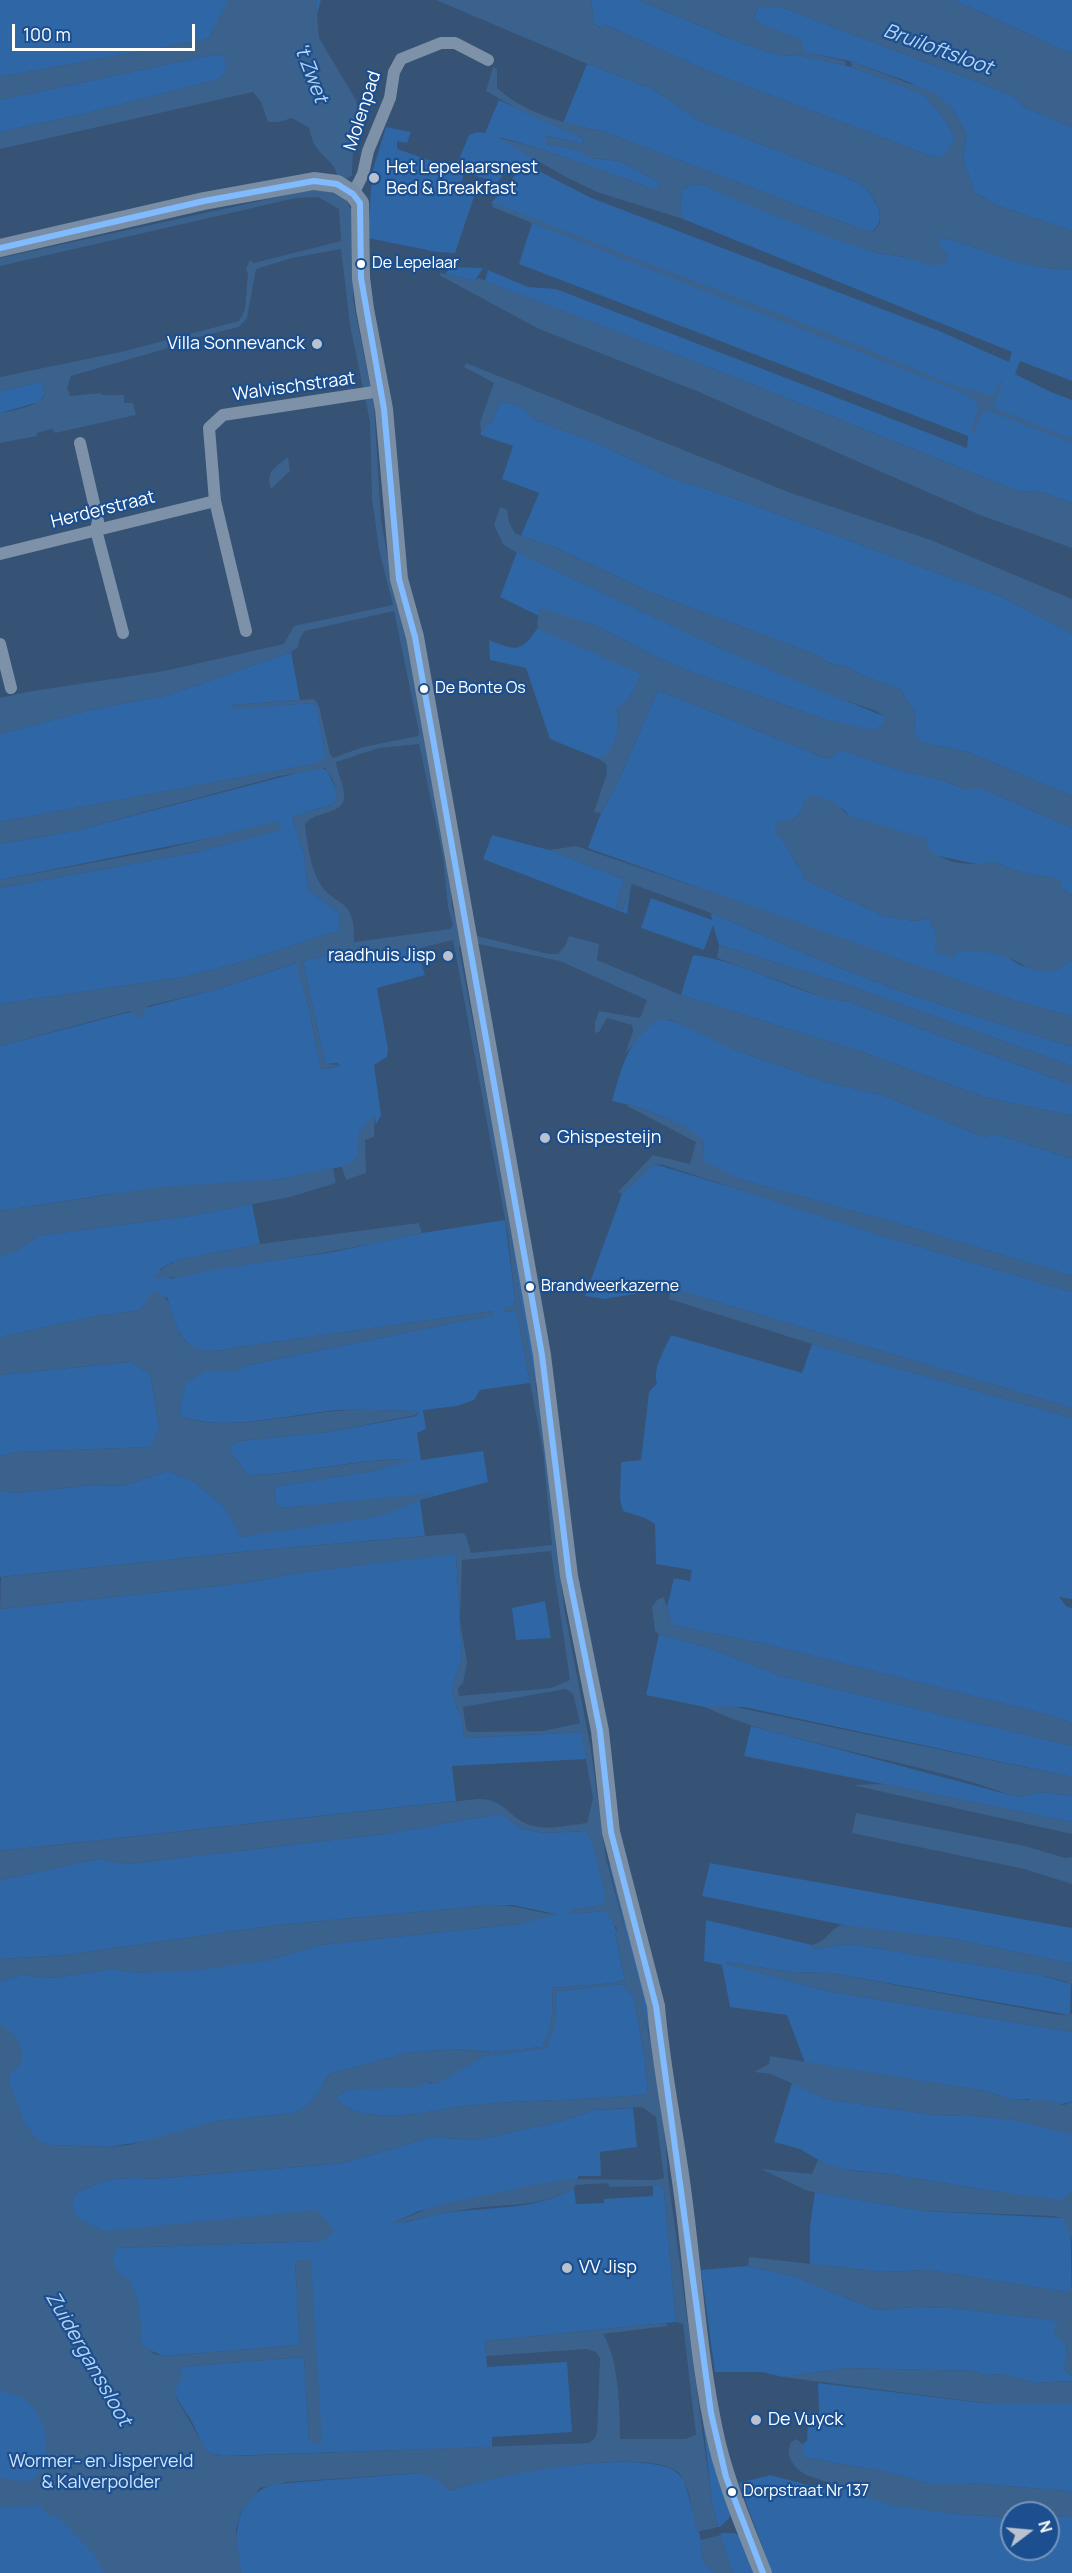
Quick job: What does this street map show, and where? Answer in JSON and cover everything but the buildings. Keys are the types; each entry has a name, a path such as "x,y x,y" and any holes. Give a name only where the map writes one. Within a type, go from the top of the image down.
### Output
{"street":[{"name":"Molenpad","path":"346,189 363,174 368,151 390,98 394,72 401,59 441,43 455,43 488,60"},
{"path":"0,248 237,195 314,181 346,189 360,203 362,211 362,291 377,393 399,579 415,637 542,1355 569,1576 600,1731 611,1832 657,2006 659,2036 684,2198 703,2367 717,2444 730,2488 763,2573"},
{"name":"Walvischstraat","path":"246,631 214,501 209,428 223,415 264,407 377,393"},
{"path":"80,443 98,521 96,530 123,633"},
{"name":"Herderstraat","path":"0,554 214,501"},
{"path":"0,644 11,688"}],"green space":[{"path":"0,0 321,0 317,14 215,26 209,39 0,77"},
{"path":"591,0 639,0 762,50 784,56 799,55 852,67 907,88 924,95 946,121 955,137 954,141 939,159 715,74 606,25 601,28 594,23"},
{"path":"954,0 1072,0 1072,54"},
{"path":"781,7 1009,94 1020,101 1023,107 1072,127 1072,231 999,206 975,193 963,159 967,135 953,109 909,82 850,61 803,52 801,41 760,23 754,17 758,8"},
{"path":"211,55 222,56 226,60 225,73 219,79 84,114 0,132 0,100"},
{"path":"587,64 651,88 698,120 846,177 863,186 876,202 880,215 877,227 872,231 861,229 602,131 563,123"},
{"path":"499,100 584,139 583,144 547,136 546,144 583,151 591,158 620,161 660,183 658,188 651,188 541,149 499,137 533,158 534,164 512,164 497,183 465,172 460,185 475,194 455,253 437,252 368,238 372,173 386,127 411,132 407,143 397,141 397,149 455,169 469,135 477,132 485,133"},
{"path":"526,168 541,172 589,197 937,330 1009,362 1012,352 683,219 680,211 682,191 695,185 706,186 876,253 904,257 948,255 937,243 940,237 1022,263 1055,269 1072,269 1072,381 1020,361 1015,374 1072,400 1072,503 1041,492 1018,491 729,375 485,281 488,270 528,287 556,289 967,448 968,436 519,264 532,223 491,203 517,173"},
{"path":"451,267 483,268 475,281 445,274"},
{"path":"41,382 45,394 39,402 0,413 0,391"},
{"path":"500,402 519,407 533,419 594,442 671,478 728,496 1000,596 1072,634 1072,796 971,753 921,742 914,734 915,712 900,689 861,675 846,666 827,663 822,657 652,593 552,546 521,536 539,493 502,479 513,446 481,435 481,431 492,422"},
{"path":"517,552 715,646 883,716 883,725 874,730 827,720 692,672 652,655 597,626 541,609 539,616 500,597"},
{"path":"538,627 642,674 628,700 616,709 617,733 607,756 599,759 550,739 526,668 490,660 489,640 512,648 518,647 527,642"},
{"path":"291,652 300,700 233,705 233,708 313,703 317,707 326,758 313,764 0,822 0,734 94,709 169,695"},
{"path":"658,690 827,759 840,751 895,769 942,780 965,789 983,789 1072,828 1072,895 1061,888 1055,877 1023,872 993,861 981,865 934,855 927,847 849,816 843,809 805,800 800,813 789,821 782,839 807,881 884,916 914,921 929,919 937,934 953,948 990,952 1005,956 1020,965 1038,969 1057,970 1065,963 1072,961 1072,1016 1013,1000 588,848 601,813 614,791"},
{"path":"320,767 328,771 337,793 336,801 292,817 304,854 308,890 339,913 340,930 235,964 184,977 0,1004 0,888 197,852 280,830 215,837 0,880 0,844 74,831"},
{"path":"492,835 549,850 624,879 616,907 623,910 631,884 627,914 483,859"},
{"path":"651,898 712,920 711,913 832,965 914,996 1072,1047 1072,1066 842,983 719,945 713,925 704,950 641,928"},
{"path":"417,949 425,975 377,988 388,1049 387,1057 374,1065 381,1115 376,1125 375,1116 359,1132 358,1157 346,1166 280,1179 105,1195 0,1211 0,1046 214,990 297,963 321,1069 340,1066 337,1063 325,1064 303,961 324,956"},
{"path":"693,955 733,964 810,993 850,1002 1072,1085 1072,1116 984,1097 862,1052 681,995"},
{"path":"660,1018 687,1025 735,1050 826,1082 882,1095 984,1137 996,1134 1072,1159 1072,1276 893,1222 742,1180 706,1163 702,1160 704,1143 684,1128 649,1111 612,1101 628,1054 649,1025"},
{"path":"654,1164 873,1233 1072,1292 1072,1408 671,1288 604,1299 585,1296 622,1194"},
{"path":"252,1204 260,1244 182,1259 159,1270 171,1279 194,1272 333,1252 422,1233 505,1220 515,1298 514,1305 503,1312 515,1311 517,1313 530,1383 480,1390 474,1400 457,1406 423,1410 426,1429 417,1433 421,1460 483,1451 488,1482 420,1500 425,1536 261,1550 0,1577 0,1491 17,1493 93,1485 123,1486 168,1471 193,1481 225,1508 242,1537 433,1494 282,1508 276,1504 274,1489 278,1486 373,1471 413,1459 392,1459 248,1475 231,1453 230,1447 240,1441 328,1432 416,1416 419,1411 340,1410 258,1421 215,1423 179,1415 185,1382 204,1372 233,1372 243,1366 493,1315 492,1311 208,1351 197,1349 182,1336 167,1297 147,1302 140,1310 91,1317 0,1337 0,1256 21,1248 38,1236 196,1215"},
{"path":"509,1219 538,1382 535,1383 518,1289"},
{"path":"671,1335 802,1373 812,1344 1072,1418 1072,1599 1059,1597 1067,1607 1072,1608 1072,1723 1049,1715 757,1642 676,1626 671,1623 667,1607 674,1578 690,1581 692,1570 656,1564 655,1524 623,1511 620,1499 621,1462 641,1460 649,1392 657,1383 656,1372"},
{"path":"130,1362 150,1373 159,1426 153,1445 18,1452 0,1456 0,1375"},
{"path":"459,1553 456,1555 462,1656 452,1690 462,1719 464,1738 582,1732 587,1759 452,1766 456,1801 0,1851 0,1609 245,1583 297,1573"},
{"path":"545,1601 551,1638 516,1640 512,1608"},
{"path":"659,1634 715,1650 781,1676 1072,1746 1072,1777 744,1707 705,1707 646,1695"},
{"path":"751,1726 1019,1797 1041,1792 1072,1796 1072,1822 744,1756"},
{"name":"Wormer- en Jisperveld & Kalverpolder","path":"500,1814 522,1829 545,1833 586,1831 592,1841 607,1900 603,1905 571,1910 569,1914 605,1911 610,1916 617,1932 615,1934 625,1980 615,1983 552,1988 552,2018 542,2047 492,2052 454,2049 407,2053 329,2074 311,2103 293,2113 217,2121 158,2139 109,2147 50,2145 40,2142 75,2194 94,2185 122,2178 153,2179 344,2163 431,2137 477,2140 562,2121 595,2110 633,2108 637,2147 600,2152 601,2176 578,2176 578,2179 419,2211 393,2223 438,2214 526,2205 559,2196 574,2188 576,2204 604,2203 604,2199 653,2196 653,2185 664,2190 676,2322 485,2341 487,2367 567,2362 572,2432 492,2437 492,2447 223,2456 210,2453 205,2449 175,2395 237,2548 238,2526 244,2508 255,2494 274,2484 420,2473 436,2478 450,2491 496,2478 558,2467 589,2463 646,2463 671,2469 684,2480 701,2540 703,2561 714,2573 241,2573 240,2569 238,2573 0,2573 0,1981 23,1975 42,1978 61,1977 111,1969 141,1973 265,1961 320,1945 518,1924 555,1914 513,1905 492,1905 278,1925 65,1955 0,1959 0,1880 97,1859 127,1864 384,1834","holes":["96,2227 103,2231 323,2241 116,2248 113,2256","311,2260 309,2440 304,2357 179,2367 174,2393 147,2349 163,2356 300,2345 295,2261"]},
{"path":"710,1863 1072,1928 1072,1964 951,1938 863,1929 702,1896"},
{"path":"609,1865 614,1865 658,2050 651,2049 649,2031"},
{"path":"706,1920 812,1945 813,1949 851,1944 1040,1975 1071,1984 1070,2015 830,1973 790,1972 727,1962 727,1964 827,1991 1072,2032 1072,2102 1061,2104 1064,2107 1072,2105 1072,2191 1070,2194 1072,2314 1067,2292 928,2270 883,2272 810,2264 810,2226 815,2192 923,2211 1060,2218 1029,2197 888,2174 832,2168 800,2149 774,2142 792,2083 826,2099 941,2116 966,2115 1014,2120 1062,2132 1029,2099 1013,2100 985,2091 805,2063 787,2015 730,2007 722,1965 704,1961"},
{"path":"623,1984 634,1998 645,2060 648,2094 495,2103 390,2116 359,2112 338,2101 338,2096 347,2090 427,2082 432,2084 484,2056 546,2048 555,2023 556,1991"},
{"path":"748,2266 796,2277 876,2310 916,2307 953,2308 1060,2321 1068,2357 1064,2368 1072,2376 1072,2381 1034,2383 1001,2374 985,2375 976,2371 846,2368 783,2377 762,2372 715,2372 701,2270"},
{"path":"818,2383 991,2404 1072,2404 1072,2494 1067,2491 969,2483 927,2483 882,2471 808,2458 802,2455 803,2443 807,2441 808,2419 819,2415"},
{"path":"700,2396 733,2508 729,2518 720,2527 718,2527 712,2502"},
{"path":"770,2475 820,2488 834,2486 948,2513 1000,2517 1000,2561 1060,2561 1060,2516 1072,2516 1072,2573 772,2573 739,2483"},
{"path":"721,2533 735,2533 741,2537 754,2573 733,2573"}],"water":[{"path":"228,0 316,0 319,38 356,100 359,115 353,150 352,175 345,180 345,198 353,213 353,299 374,406 381,520 408,642 449,860 452,907 462,935 474,935 548,954 558,954 565,946 569,936 599,944 597,960 681,995 862,1052 984,1097 1072,1116 1072,1159 996,1134 984,1137 882,1095 826,1082 735,1050 671,1020 663,1020 650,1025 625,1054 633,1031 632,1025 607,1018 599,1032 595,1033 595,1022 599,1011 640,1018 647,1000 560,961 464,941 459,948 508,1208 518,1289 547,1448 564,1607 591,1750 606,1859 641,1989 665,2130 668,2176 712,2502 718,2527 697,2532 688,2492 678,2472 660,2465 633,2462 565,2466 496,2478 449,2491 436,2478 420,2473 287,2482 260,2488 241,2512 236,2529 241,2573 104,2573 93,2553 57,2516 48,2516 40,2506 0,2507 0,2478 31,2482 40,2470 45,2456 46,2441 37,2413 28,2402 15,2395 0,2392 0,2024 15,2036 21,2046 20,2065 11,2072 9,2082 25,2124 39,2141 50,2145 109,2147 129,2145 217,2121 293,2113 311,2103 329,2074 407,2053 454,2049 492,2052 542,2047 552,2018 552,1988 615,1983 625,1980 615,1933 617,1932 616,1926 613,1926 610,1916 605,1911 569,1914 571,1910 603,1905 606,1900 592,1842 586,1831 545,1833 522,1829 500,1814 384,1834 127,1864 97,1859 0,1880 0,1851 477,1799 494,1802 530,1825 544,1828 558,1827 587,1823 593,1798 581,1732 464,1738 462,1719 452,1690 462,1656 456,1554 297,1573 245,1583 0,1609 1,1577 261,1550 463,1533 471,1553 552,1545 543,1451 517,1314 514,1311 503,1312 503,1309 514,1305 515,1298 508,1235 453,940 417,949 324,956 303,961 325,1064 342,1065 321,1069 309,1009 296,963 214,990 148,1006 140,1019 130,1011 0,1046 0,1004 184,977 235,964 340,930 339,913 308,890 304,854 292,817 336,801 334,783 325,768 280,776 74,831 0,844 0,822 312,764 326,758 317,708 313,703 233,709 232,705 314,699 319,706 330,754 333,758 363,747 418,736 419,732 394,611 305,631 298,647 291,652 169,695 94,709 0,734 0,698 164,671 284,644 294,626 393,605 379,550 372,498 370,422 350,325 341,249 292,258 256,269 247,318 239,327 182,341 165,349 71,376 67,388 70,396 101,393 102,395 124,395 124,403 133,403 136,415 55,433 52,429 37,433 37,436 0,443 0,413 37,403 42,400 44,391 41,382 0,391 0,377 125,351 239,321 245,309 248,273 246,269 250,260 254,263 341,241 339,209 318,197 296,198 0,266 0,258 300,192 319,190 335,193 336,171 315,145 309,128 292,118 279,122 268,122 261,102 253,92 0,149 0,132 84,114 219,79 225,73 226,60 222,56 211,55 0,100 0,77 209,39","holes":["419,744 443,857 448,908 453,925 450,929 354,942 354,927 347,909 324,889 315,874 305,824 314,817 332,811 342,804 344,790 336,762 379,748","551,1551 570,1680 551,1688 459,1696 458,1688 463,1683 467,1662 460,1621 462,1560","566,1689 573,1694 580,1723 543,1731 470,1732 466,1729 463,1707","623,1984 634,1998 645,2060 648,2094 495,2103 390,2116 359,2112 338,2101 338,2096 347,2090 418,2087 427,2082 437,2084 484,2056 546,2048 555,2023 556,1991","642,2107 656,2117 664,2178 657,2180 570,2179 533,2185 435,2206 390,2224 470,2209 542,2201 563,2194 575,2185 608,2183 609,2187 659,2186 664,2190 676,2322 683,2324 696,2435 685,2439 620,2439 619,2400 615,2371 603,2334 668,2326 665,2323 485,2341 486,2356 587,2349 596,2352 600,2358 597,2432 595,2438 589,2443 237,2456 212,2454 174,2394 183,2374 179,2367 304,2357 309,2440 311,2443 322,2443 311,2259 295,2261 300,2345 163,2356 154,2354 142,2343 137,2297 131,2283 114,2266 116,2248 323,2241 335,2230 316,2210 104,2231 79,2218 73,2208 75,2194 112,2180 152,2179 344,2163 431,2137 477,2140 562,2121 595,2110"]},
{"path":"436,0 591,0 594,23 600,28 606,25 715,74 939,159 951,147 955,137 946,121 924,95 852,67 850,61 935,93 953,109 967,135 963,159 975,193 999,206 1072,231 1072,269 1038,267 1021,263 940,237 938,243 948,255 948,260 938,265 878,253 794,223 702,185 691,186 682,191 680,211 683,219 597,192 496,137 541,149 651,188 658,188 660,183 620,161 591,158 582,155 582,151 546,144 546,136 583,144 584,139 523,112 486,91 493,67 497,69 497,88 533,111 574,125 602,131 861,229 873,231 878,227 880,221 876,202 868,190 846,177 698,120 651,88 587,64"},
{"name":"Bruiloftsloot","path":"639,0 954,0 1072,54 1072,127 1023,107 1020,101 1009,94 781,7 758,8 754,17 760,23 802,41 804,52 845,61 846,66 799,55 784,56 762,50"},
{"path":"493,203 828,333 950,384 993,396 1001,380 1003,382 993,407 1072,439 1072,443 989,411 981,414 975,431 970,434 979,406 968,395 492,207"},
{"path":"441,273 475,281 478,278 729,375 1018,491 1041,492 1072,503 1072,548 980,515 699,392 539,329 439,275"},
{"path":"466,363 791,493 931,540 1072,599 1072,634 1000,596 728,496 671,478 594,442 533,419 527,412 515,405 500,402 492,422 481,431 480,422 494,383 464,367"},
{"path":"288,457 290,471 271,489 269,478 272,470"},
{"path":"500,507 507,509 509,522 515,533 521,536 552,546 652,593 822,657 827,663 846,666 861,675 900,689 915,712 914,734 921,742 971,753 1072,796 1072,828 983,789 965,789 942,780 895,769 840,751 827,759 658,690 614,791 601,813 594,812 607,773 606,764 599,759 613,744 618,730 616,709 628,700 642,674 538,629 537,621 541,608 597,626 652,655 692,672 827,720 874,730 883,725 883,716 876,711 830,695 715,646 510,549 503,544 494,525"},
{"path":"813,795 834,802 849,816 927,839 927,847 940,857 967,864 993,861 1023,872 1055,877 1061,881 1061,888 1072,895 1072,961 1049,972 1035,970 1008,957 991,953 958,952 953,958 935,952 936,935 929,919 914,921 884,916 807,881 782,839 775,834 775,824 798,816 805,799"},
{"path":"278,821 281,830 197,852 0,888 0,880 164,849"},
{"path":"576,846 744,903 1013,1000 1072,1016 1072,1047 914,996 832,965 711,913 632,884 623,910 616,907 624,879 549,850"},
{"path":"719,945 842,983 1072,1066 1072,1085 850,1002 825,998 717,958"},
{"path":"628,1104 669,1119 698,1135 703,1141 702,1160 742,1180 893,1222 1072,1276 1072,1292 873,1233 663,1165 654,1164 622,1194 618,1192 653,1155 690,1164 696,1142 627,1106"},
{"path":"375,1115 374,1137 365,1140 366,1173 346,1180 342,1167 358,1157 359,1132"},
{"path":"333,1168 336,1183 290,1197 196,1215 38,1236 14,1253 0,1256 0,1211 161,1187 280,1179"},
{"path":"419,1223 422,1233 181,1277 153,1278 166,1266 182,1259 260,1244"},
{"path":"671,1288 1072,1408 1072,1418 812,1344 669,1299"},
{"path":"153,1291 163,1296 170,1305 178,1329 185,1340 196,1348 213,1351 492,1311 493,1315 243,1366 233,1372 204,1372 185,1383 179,1415 213,1423 256,1421 347,1410 419,1411 416,1415 328,1432 240,1441 230,1447 231,1453 248,1475 395,1459 416,1459 373,1471 278,1486 274,1489 276,1504 282,1508 435,1493 382,1516 241,1537 225,1508 193,1481 168,1471 123,1486 93,1485 17,1493 0,1491 0,1456 18,1452 149,1447 153,1444 159,1426 150,1373 130,1362 0,1375 0,1337 91,1317 140,1310"},
{"path":"664,1597 671,1622 676,1626 757,1642 1049,1715 1072,1723 1072,1746 781,1676 715,1650 659,1634 655,1631 652,1607 658,1599"},
{"path":"730,1706 1072,1777 1072,1796 1041,1792 1019,1797 1010,1795 933,1771 764,1729 705,1707"},
{"path":"885,1784 1072,1822 1072,1834 852,1785"},
{"path":"856,1813 1025,1846 1065,1858 1072,1857 1072,1884 1024,1869 852,1833"},
{"path":"492,1905 559,1914 518,1924 320,1945 265,1961 201,1970 141,1973 111,1969 61,1977 42,1978 23,1975 0,1981 0,1959 65,1955 278,1925"},
{"path":"842,1925 951,1938 1072,1964 1072,1985 1040,1975 851,1944 813,1949 812,1945 822,1941 834,1929"},
{"path":"726,1962 790,1972 830,1973 1060,2015 1072,2014 1072,2032 827,1991 726,1964"},
{"path":"770,2056 985,2091 1013,2100 1045,2100 1064,2105 1072,2102 1072,2135 1014,2120 966,2115 941,2116 826,2099 771,2074 754,2072 769,2064"},
{"path":"818,2160 845,2169 1041,2198 1062,2200 1072,2191 1072,2240 1064,2219 1053,2216 923,2211 808,2191 761,2169 812,2174"},
{"path":"749,2257 883,2272 928,2270 1068,2292 1072,2285 1072,2376 1064,2368 1065,2346 1053,2334 1059,2321 953,2308 916,2307 876,2310 796,2277 748,2266"},
{"path":"846,2368 976,2371 985,2375 1001,2374 1034,2383 1072,2381 1072,2404 991,2404 783,2377"},
{"path":"796,2439 804,2445 802,2455 808,2458 882,2471 927,2483 969,2483 1067,2491 1072,2494 1072,2516 1060,2516 1060,2501 1000,2501 1000,2517 893,2506 804,2474 793,2464 789,2456 791,2442"},
{"path":"720,2535 733,2573 714,2573 703,2561 701,2540"}],"transit line":[{"path":"0,248 204,201 314,181 337,184 353,194 360,203 361,278 384,409 399,579 415,637 542,1355 569,1576 600,1731 611,1832 656,2006 711,2413 726,2477 763,2573"}],"place":[{"name":"Het Lepelaarsnest Bed & Breakfast","path":"374,178"},
{"name":"De Lepelaar","path":"361,264"},
{"name":"Villa Sonnevanck","path":"317,344"},
{"name":"De Bonte Os","path":"424,689"},
{"name":"raadhuis Jisp","path":"448,956"},
{"name":"Ghispesteijn","path":"545,1138"},
{"name":"Brandweerkazerne","path":"530,1287"},
{"name":"VV Jisp","path":"567,2268"},
{"name":"De Vuyck","path":"756,2420"},
{"name":"Dorpstraat Nr 137","path":"732,2492"}],"water label":[{"name":"'t Zwet","path":"310,73"},
{"name":"Zuiderganssloot","path":"88,2359"}]}
